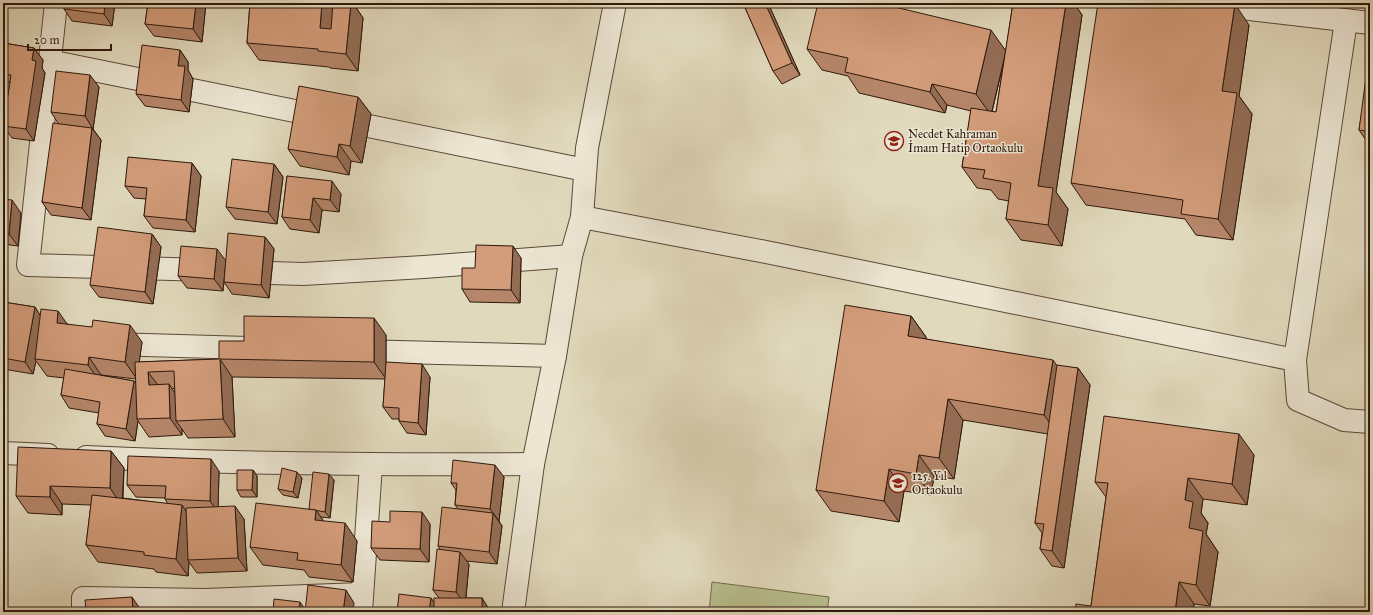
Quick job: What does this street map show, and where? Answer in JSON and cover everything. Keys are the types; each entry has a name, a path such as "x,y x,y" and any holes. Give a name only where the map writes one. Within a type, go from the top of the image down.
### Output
{"street":[{"path":"56,3 28,265 303,274 571,256"},
{"path":"513,612 533,464 555,356 571,256 582,216 587,148 615,3"},
{"path":"1198,3 1370,23"},
{"path":"1346,21 1295,360 1298,400 1344,420 1370,422"},
{"path":"49,61 585,170"},
{"path":"582,216 1295,360"},
{"path":"90,344 271,349"},
{"path":"334,350 555,356"},
{"path":"3,453 152,460 371,465 533,464"},
{"path":"83,612 83,598 205,606 361,603 371,465"}],"green space":[{"path":"712,582 829,597 827,612 709,612"}],"building":[{"path":"64,3 105,3 104,14 64,9"},
{"path":"148,3 196,3 193,29 145,24"},
{"path":"250,3 322,3 320,28 331,29 333,3 351,3 346,54 318,51 318,49 247,43"},
{"path":"743,3 765,3 792,63 773,71"},
{"path":"818,3 878,3 991,30 976,94 932,84 930,92 845,72 848,58 807,49"},
{"path":"1013,3 1066,3 1038,186 1053,188 1048,225 1006,219 1011,183 983,178 985,170 962,167 971,108 996,112"},
{"path":"1098,3 1235,4 1222,91 1237,93 1218,219 1181,214 1183,200 1071,183"},
{"path":"3,43 34,48 32,60 36,61 26,129 3,126 11,75 3,74"},
{"path":"142,45 180,50 178,66 185,66 181,100 136,94"},
{"path":"1368,62 1370,63 1370,132 1359,130"},
{"path":"56,71 90,75 85,116 51,112"},
{"path":"3,82 10,82 6,105 3,105"},
{"path":"299,86 358,97 350,146 339,144 337,157 288,149"},
{"path":"53,123 92,128 82,208 42,202"},
{"path":"128,157 192,163 186,220 144,216 147,188 125,186"},
{"path":"232,159 274,164 268,212 226,207"},
{"path":"287,176 332,181 330,200 313,198 310,220 282,217"},
{"path":"3,199 12,200 9,234 3,233"},
{"path":"98,227 152,234 145,292 90,285"},
{"path":"228,233 265,237 261,285 224,282"},
{"path":"476,245 513,246 511,290 462,289 462,268 475,268"},
{"path":"181,246 217,249 214,279 178,276"},
{"path":"1370,278 1370,293 1368,293"},
{"path":"3,302 35,307 25,362 3,358"},
{"path":"845,305 911,316 908,336 1053,360 1044,415 948,399 939,458 919,455 916,474 889,469 884,501 816,490"},
{"path":"41,309 58,311 57,323 92,327 93,320 130,325 125,362 89,357 88,365 35,359"},
{"path":"244,316 374,318 374,362 220,359 223,419 176,421 174,371 148,372 149,385 169,384 170,418 137,419 135,362 219,359 219,341 244,341"},
{"path":"386,362 422,364 418,423 399,421 399,408 383,407"},
{"path":"1057,365 1078,368 1052,551 1040,549 1044,524 1035,523"},
{"path":"65,369 134,381 126,429 97,424 100,402 61,395"},
{"path":"1104,416 1239,434 1232,484 1188,478 1185,500 1193,502 1189,528 1203,531 1196,585 1179,582 1175,612 1075,612 1076,604 1091,606 1108,483 1095,482"},
{"path":"18,447 111,451 110,488 50,486 50,497 16,496"},
{"path":"128,456 211,459 210,501 165,499 166,486 127,485"},
{"path":"453,460 495,465 490,509 455,505 457,483 451,483"},
{"path":"282,468 297,472 293,492 278,489"},
{"path":"237,470 253,470 252,490 237,490"},
{"path":"313,472 329,474 325,512 309,509"},
{"path":"92,495 182,505 176,559 144,555 144,552 86,545"},
{"path":"256,503 316,510 315,520 345,523 341,565 297,560 298,553 250,547"},
{"path":"235,506 238,558 188,560 186,508"},
{"path":"442,507 493,513 489,552 438,546"},
{"path":"390,511 422,512 420,549 371,548 372,521 390,522"},
{"path":"437,549 460,552 456,592 433,590"},
{"path":"308,585 346,590 343,612 305,612"},
{"path":"399,594 431,598 429,612 397,612"},
{"path":"132,597 133,612 86,612 85,600"},
{"path":"434,598 482,598 482,612 434,612"},
{"path":"274,599 300,602 299,612 273,612"}],"place":[{"name":"Necdet Kahraman İmam Hatip Ortaokulu","path":"894,141"},
{"name":"125. Yıl Ortaokulu","path":"898,483"}]}
